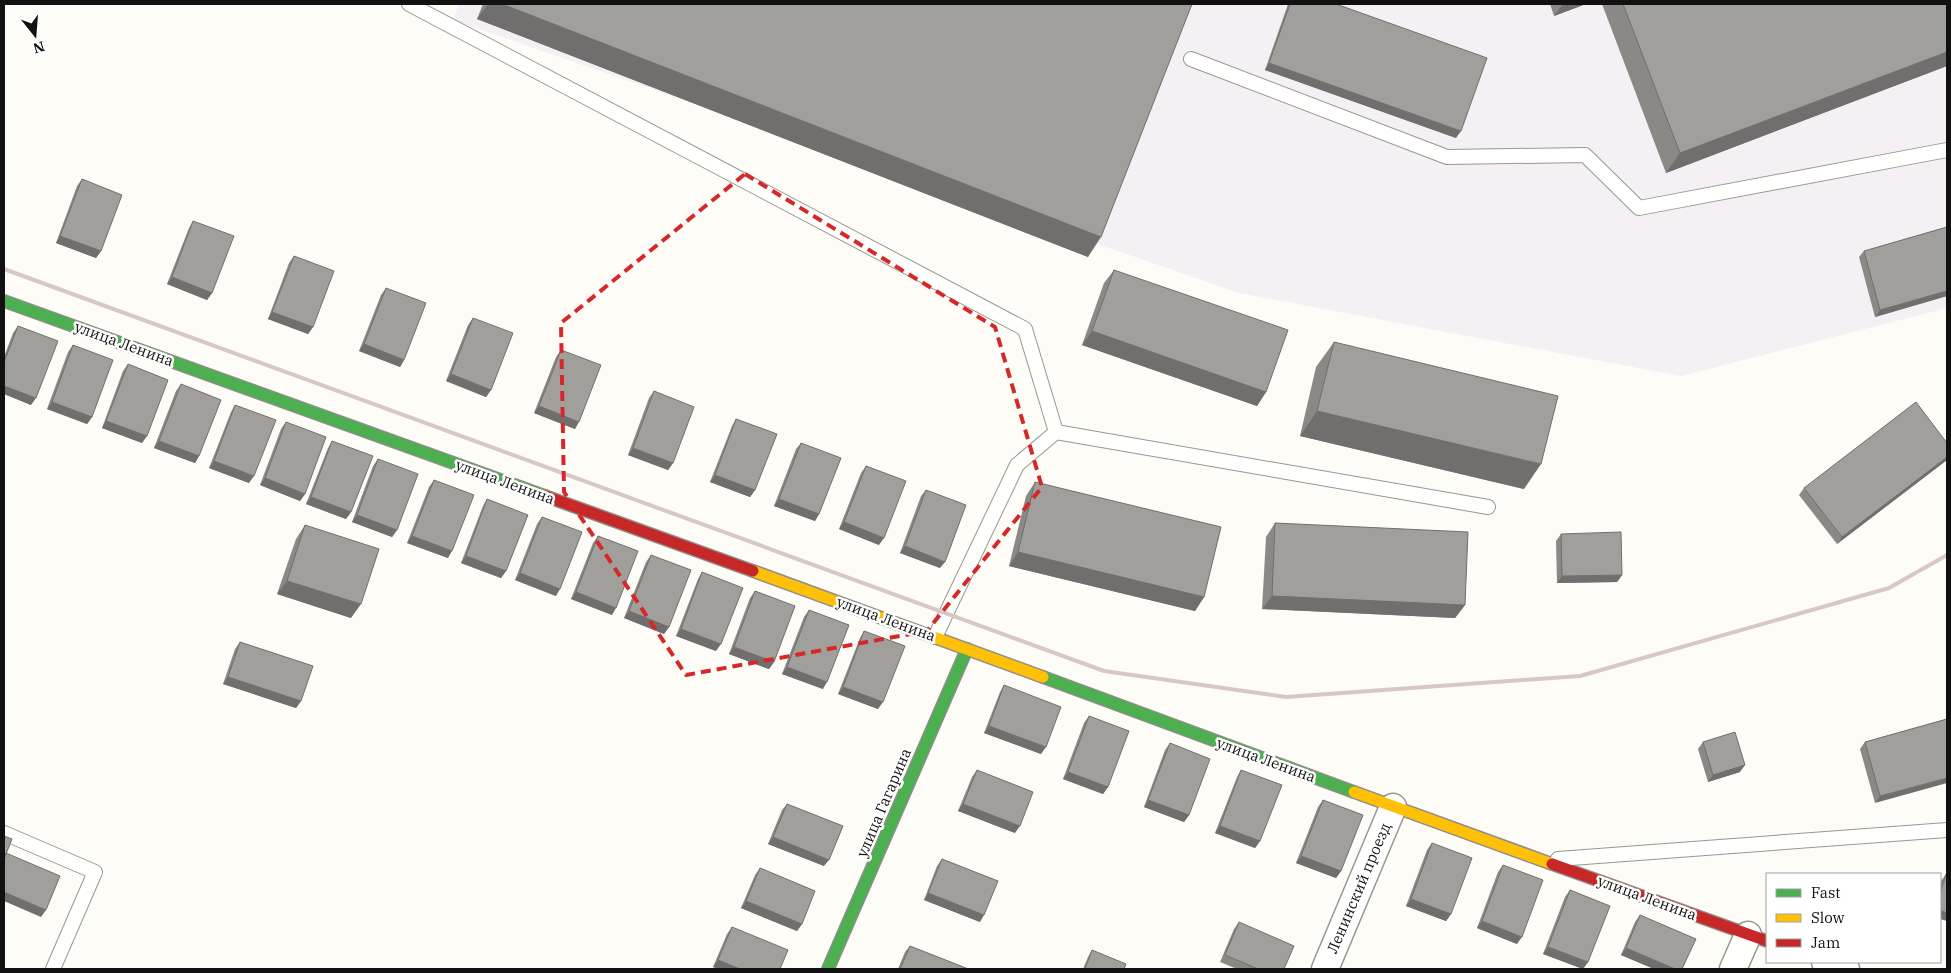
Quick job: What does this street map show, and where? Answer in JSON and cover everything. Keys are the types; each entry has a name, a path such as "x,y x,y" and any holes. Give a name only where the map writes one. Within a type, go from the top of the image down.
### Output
{"street":[{"name":"улица Ленина","path":"4,300 935,637 1393,807 1757,938"},
{"name":"улица Гагарина","path":"828,969 967,649"},
{"name":"Ленинский проезд","path":"1325,969 1393,807"},
{"path":"1733,969 1757,938"},
{"path":"1828,963 1846,969"}],"lane":[{"path":"409,4 1025,329 1056,432"},
{"path":"1191,59 1447,157 1585,155 1639,208 1947,150"},
{"path":"1056,432 1488,507"},
{"path":"935,637 1017,465 1056,432"},
{"path":"1540,860 1947,830"},
{"path":"4,833 95,872 53,969"}],"highlighted area":[{"path":"745,174 995,327 1042,487 927,631 686,675 564,492 561,323"}],"shaded area":[{"path":"459,4 1947,4 1947,308 1681,376 1239,293 453,20"}],"building":[{"path":"502,4 1192,4 1101,237"},
{"path":"1290,4 1336,4 1487,58 1461,131 1269,63"},
{"path":"1623,4 1947,4 1947,52 1680,153"},
{"path":"82,179 122,195 101,251 60,236"},
{"path":"193,221 234,236 212,293 172,277"},
{"path":"1947,227 1947,291 1880,310 1864,251"},
{"path":"294,256 334,271 313,327 272,312"},
{"path":"1114,270 1288,330 1266,392 1092,331"},
{"path":"386,288 426,303 404,360 364,344"},
{"path":"473,318 513,333 491,390 451,374"},
{"path":"18,326 58,341 36,398 4,386 4,362"},
{"path":"1334,342 1558,396 1541,464 1317,411"},
{"path":"73,345 113,360 92,417 52,402"},
{"path":"561,350 601,365 579,422 539,406"},
{"path":"128,364 168,380 147,436 106,421"},
{"path":"181,384 221,400 199,456 159,441"},
{"path":"654,391 694,407 673,463 633,448"},
{"path":"1916,402 1947,443 1947,457 1842,537 1804,488"},
{"path":"235,405 276,420 254,476 214,461"},
{"path":"736,419 777,434 755,490 715,475"},
{"path":"286,422 326,437 305,494 265,478"},
{"path":"332,441 373,456 351,512 311,497"},
{"path":"801,443 841,458 819,514 779,499"},
{"path":"378,459 418,474 397,530 357,515"},
{"path":"866,466 906,481 884,538 844,522"},
{"path":"434,480 474,495 452,551 412,536"},
{"path":"1035,482 1221,527 1204,597 1018,552"},
{"path":"926,490 966,505 945,562 905,546"},
{"path":"487,499 528,515 506,571 466,556"},
{"path":"542,517 582,532 560,589 520,573"},
{"path":"1275,523 1468,532 1465,605 1272,596"},
{"path":"305,525 379,549 361,604 287,581"},
{"path":"1621,532 1622,575 1562,576 1561,534"},
{"path":"598,536 638,551 616,608 576,592"},
{"path":"651,555 691,570 669,627 629,611"},
{"path":"702,572 743,588 721,644 681,629"},
{"path":"755,591 795,606 774,662 734,647"},
{"path":"809,610 849,625 827,682 787,667"},
{"path":"864,631 905,646 883,702 843,687"},
{"path":"240,642 313,666 301,701 228,677"},
{"path":"1004,685 1061,707 1046,747 989,726"},
{"path":"1089,716 1129,731 1108,787 1068,772"},
{"path":"1947,719 1947,778 1880,796 1865,742"},
{"path":"1735,732 1745,765 1713,775 1703,742"},
{"path":"1170,743 1210,759 1189,815 1148,800"},
{"path":"977,770 1033,792 1020,826 963,804"},
{"path":"1241,770 1282,785 1260,841 1220,826"},
{"path":"1323,800 1363,815 1341,871 1301,856"},
{"path":"787,804 843,826 829,860 773,837"},
{"path":"4,836 12,839 4,859"},
{"path":"1432,843 1472,858 1451,914 1411,899"},
{"path":"6,853 60,876 46,910 4,892 4,859"},
{"path":"942,859 998,881 984,915 928,893"},
{"path":"1503,865 1543,880 1522,937 1482,921"},
{"path":"760,868 815,891 802,924 746,901"},
{"path":"1946,874 1947,913 1941,910 1941,891"},
{"path":"1570,890 1610,906 1588,962 1548,947"},
{"path":"1640,915 1696,939 1682,969 1675,969 1626,948"},
{"path":"1239,922 1294,946 1284,969 1258,969 1225,955"},
{"path":"732,927 788,950 780,969 740,969 718,960"},
{"path":"910,946 966,968 900,969"},
{"path":"1092,950 1126,964 1124,969 1085,969"}],"railway":[{"path":"4,269 1104,671 1286,697 1580,676 1889,588 1947,555"}],"traffic: fast":[{"path":"4,301 545,496"},
{"path":"828,969 967,649"},
{"path":"1043,677 1354,792"}],"traffic: slow":[{"path":"753,571 1043,677"},
{"path":"1354,792 1552,864"}],"traffic: jam":[{"path":"545,496 753,571"},
{"path":"1552,864 1766,941"}]}
